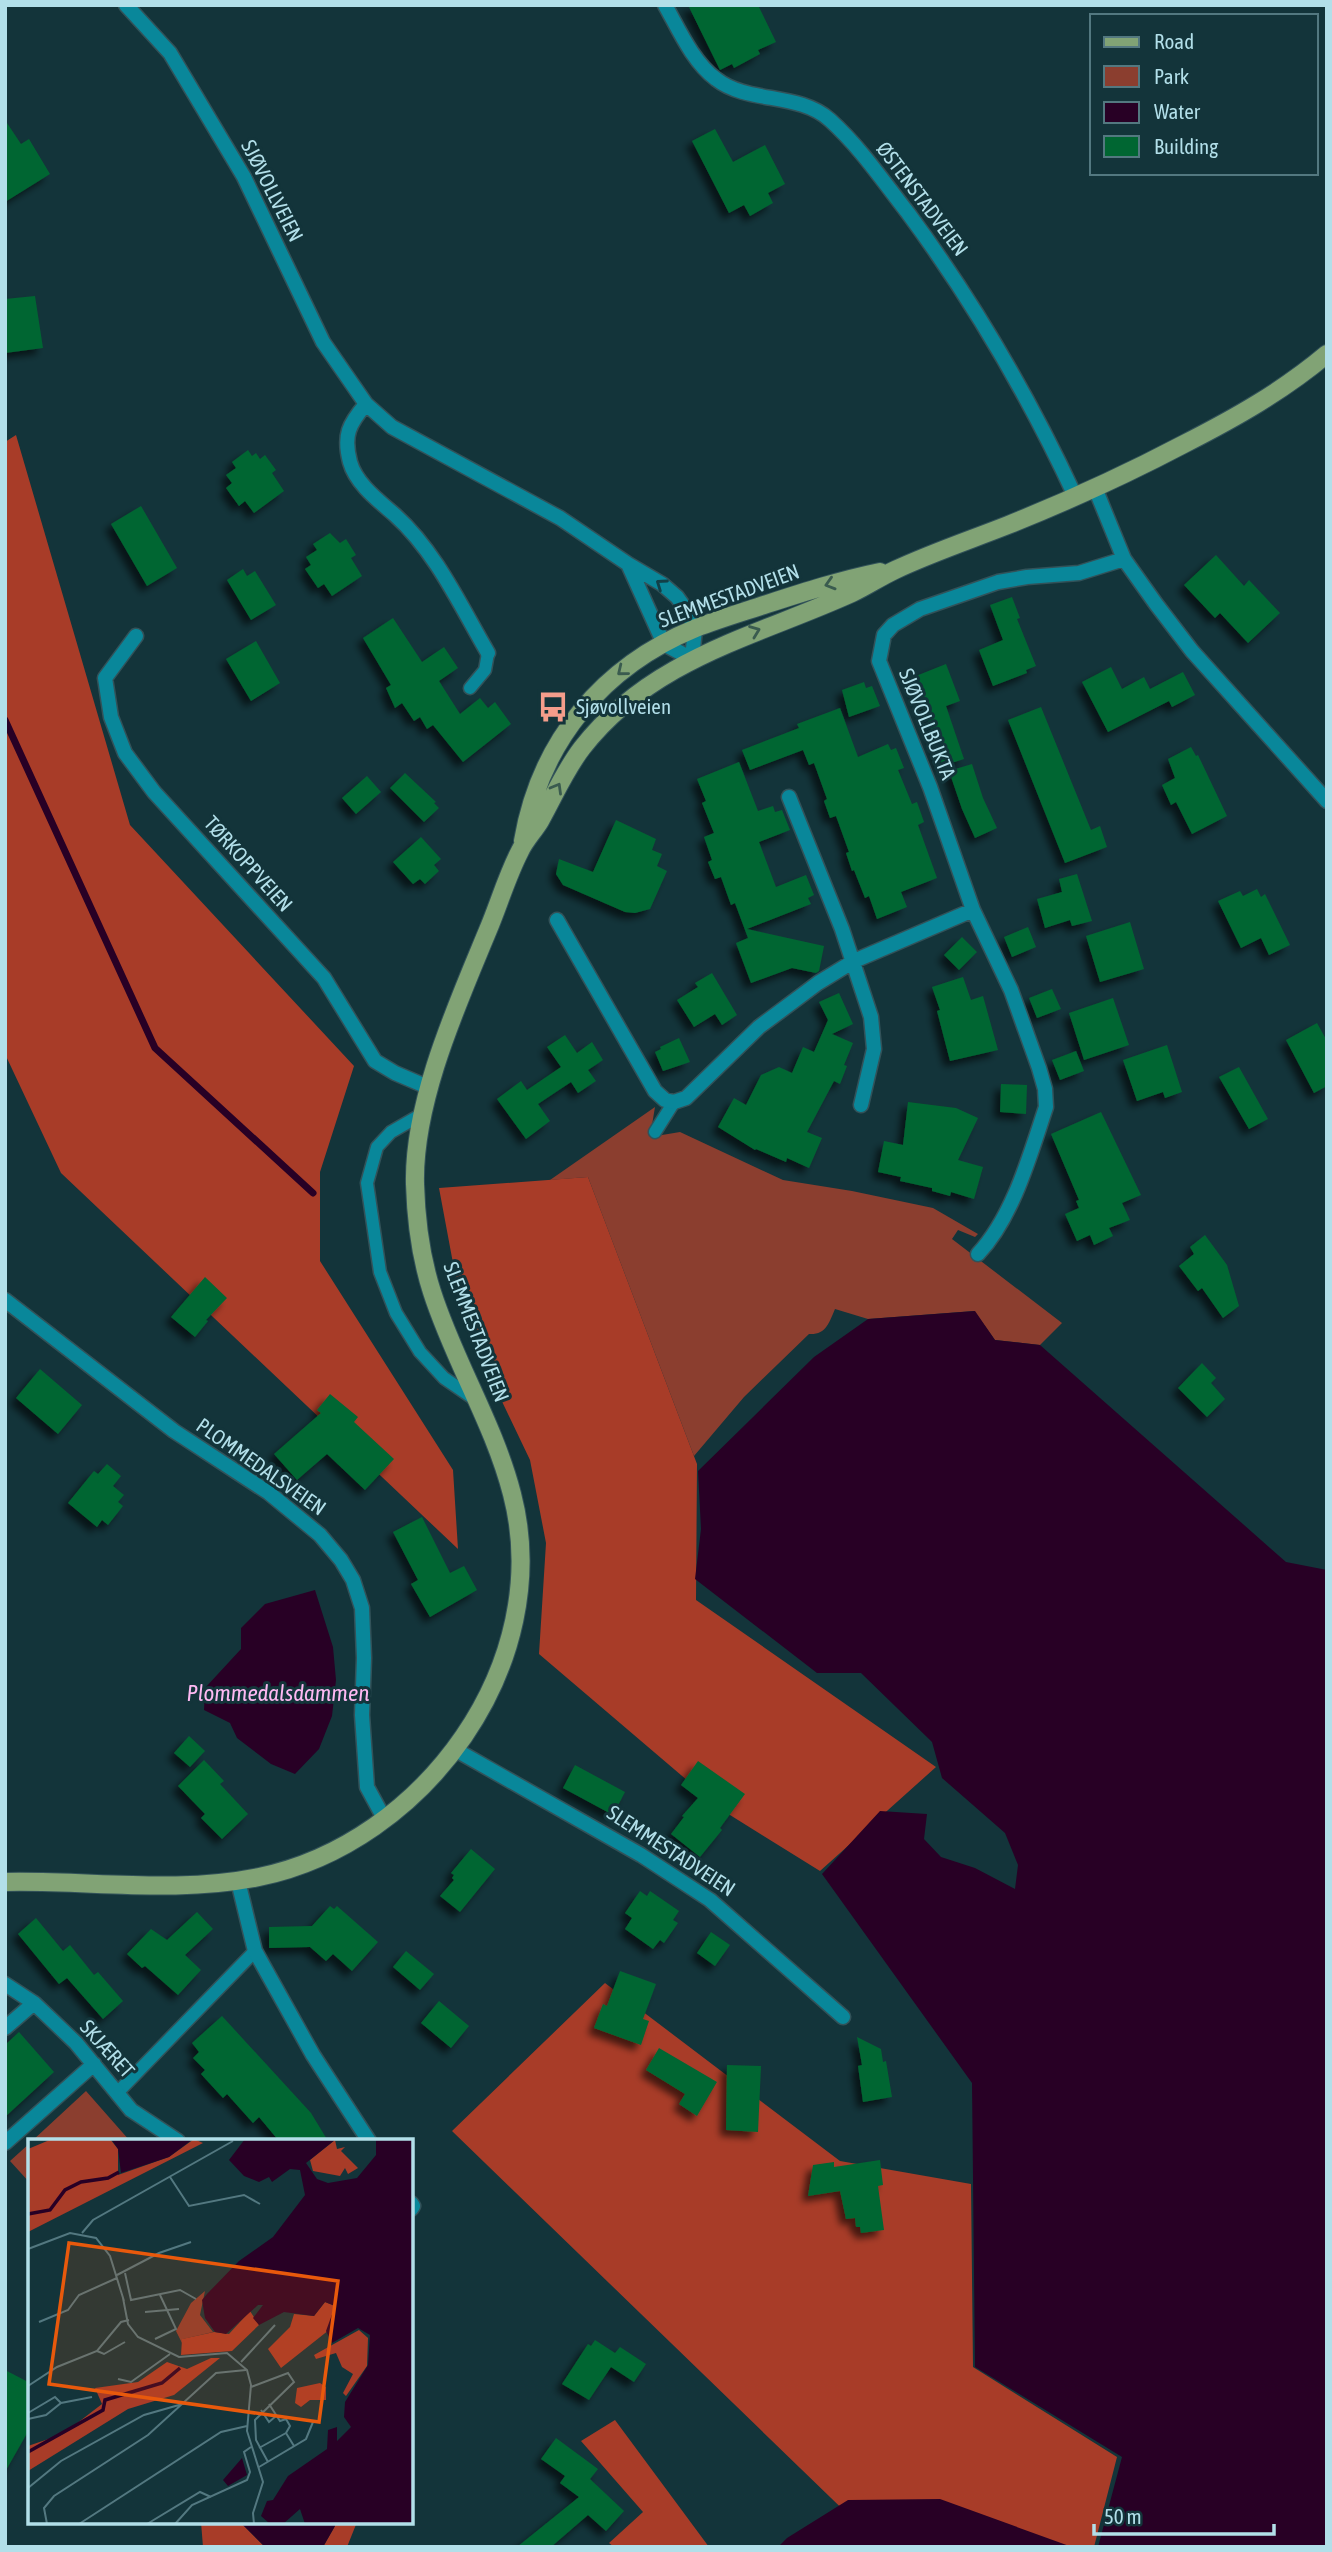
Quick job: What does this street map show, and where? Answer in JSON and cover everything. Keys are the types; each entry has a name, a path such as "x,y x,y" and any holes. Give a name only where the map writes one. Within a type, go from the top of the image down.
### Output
{"main road":[{"name":"SLEMMESTADVEIEN","path":"522,847 538,824 564,775 592,737 625,704 659,679 719,646 855,592 897,569 1095,488 1151,462 1255,407 1327,354"},
{"name":"SLEMMESTADVEIEN","path":"5,1882 187,1885 238,1881 298,1867 337,1849 385,1820 419,1790 456,1750 474,1724 494,1685 516,1612 519,1536 515,1502 504,1464 432,1294 420,1242 415,1172 424,1112 435,1068 466,983 522,847 536,792 567,727 584,706 617,675 664,644 695,628 850,578 897,569"}],"street":[{"name":"SJØVOLLVEIEN","path":"126,5 170,53 244,177 323,342 366,404 393,427 560,517 662,584 677,597 695,628"},
{"name":"ØSTENSTADVEIEN","path":"665,5 695,56 714,78 729,88 801,104 827,117 866,156 961,289 1062,467 1075,496"},
{"path":"366,404 348,427 347,443 351,465 367,488 415,535 437,565 488,653"},
{"path":"1095,488 1124,559 1192,650 1327,801"},
{"name":"SJØVOLLBUKTA","path":"978,1254 992,1240 1007,1212 1037,1133 1046,1100 1039,1068 1011,990 973,910 930,787 879,661 884,635 907,616 998,582 1079,573 1124,559"},
{"path":"628,564 664,644 692,659 695,628"},
{"name":"TØRKOPPVEIEN","path":"136,636 106,678 111,718 125,752 154,792 324,978 375,1061 430,1088"},
{"path":"789,797 830,896 874,1033 874,1049 861,1105"},
{"path":"557,920 655,1091 665,1100 674,1102 691,1095 759,1027 818,983 853,961 973,910"},
{"name":"PLOMMEDALSVEIEN","path":"5,1300 174,1431 269,1493 320,1535 341,1560 353,1580 362,1608 362,1715 367,1787 385,1820"},
{"name":"SLEMMESTADVEIEN","path":"456,1750 641,1855 710,1900 843,2017"},
{"path":"238,1881 255,1951 313,2055 368,2139"},
{"name":"SKJÆRET","path":"5,1984 34,2003 94,2064 131,2110 175,2139"},
{"path":"5,2028 34,2003"},
{"path":"5,2143 94,2064"}],"lane":[{"path":"470,688 485,670 488,653"},
{"path":"655,1132 674,1102"},
{"path":"424,1112 391,1132 377,1147 367,1183 380,1272 396,1313 420,1352 444,1378 477,1401"},
{"path":"118,2092 255,1951"}],"green space":[{"path":"655,1107 650,1137 680,1132 783,1180 933,1208 978,1234 975,1237 958,1230 952,1239 1062,1323 1040,1345 995,1340 974,1311 868,1319 835,1309 826,1327 815,1334 809,1334 744,1397 694,1456 588,1177 550,1180"},
{"path":"86,2091 128,2139 34,2139"},
{"path":"28,2145 28,2181 10,2161"}],"shaded area":[{"path":"16,435 130,825 354,1066 320,1172 320,1261 453,1470 458,1549 61,1173 5,1054 5,442"},
{"path":"588,1177 697,1464 696,1600 936,1767 820,1871 722,1810 539,1654 546,1543 530,1460 464,1322 439,1188"},
{"path":"605,1983 840,2161 971,2184 973,2367 1117,2457 1094,2547 1065,2547 861,2527 452,2131"},
{"path":"615,2420 709,2547 614,2547 609,2543 643,2512 581,2441"},
{"path":"201,2524 242,2524 265,2547 203,2547"},
{"path":"356,2524 347,2547 323,2547 335,2526"}],"water":[{"path":"975,1311 995,1340 1040,1345 1286,1562 1327,1570 1327,2547 1098,2547 1122,2457 975,2367 972,2083 822,1874 880,1811 927,1814 924,1839 941,1857 975,1868 1015,1889 1018,1865 1005,1833 942,1778 932,1742 861,1673 817,1673 695,1579 701,1529 698,1471 814,1357 868,1319"},
{"name":"Plommedalsdammen","path":"315,1590 333,1647 336,1680 332,1716 319,1749 295,1774 271,1764 237,1738 230,1723 204,1710 205,1688 241,1649 241,1628 265,1604"},
{"path":"940,2499 1072,2547 778,2547 787,2538 848,2500"},
{"path":"242,2524 335,2524 323,2547 265,2547"}],"building":[{"path":"688,5 758,5 776,42 758,50 760,54 734,68 732,64 720,70"},
{"path":"5,120 21,144 29,139 50,174 5,202"},
{"path":"715,129 733,162 765,145 785,184 768,193 773,203 750,216 744,205 729,213 692,141"},
{"path":"35,296 43,348 5,353 5,299"},
{"path":"248,450 252,456 256,453 260,459 265,455 276,470 272,473 284,491 254,513 245,501 239,506 226,488 232,483 226,475 236,468 232,462"},
{"path":"141,506 177,568 147,586 111,524"},
{"path":"330,533 340,543 346,539 356,555 351,558 362,576 332,596 324,584 318,588 305,569 311,565 306,557 317,550 313,544"},
{"path":"1216,555 1244,586 1249,580 1280,613 1248,643 1220,613 1215,618 1184,585"},
{"path":"243,569 247,576 255,571 276,605 251,620 227,580"},
{"path":"1012,597 1020,618 1017,619 1036,666 1026,670 1027,673 993,686 979,650 1003,640 990,605"},
{"path":"393,618 422,662 444,647 458,668 439,681 460,714 480,698 488,708 495,702 511,724 463,762 433,725 427,729 420,717 414,721 402,703 395,708 386,688 391,685 363,638"},
{"path":"256,641 280,683 251,701 226,659"},
{"path":"946,664 960,701 946,706 964,759 942,766 937,745 911,678"},
{"path":"1111,667 1122,689 1144,677 1150,689 1183,672 1195,695 1172,707 1169,701 1108,732 1082,682"},
{"path":"864,682 866,688 872,686 880,706 849,717 842,690"},
{"path":"1041,707 1091,830 1100,826 1107,847 1065,863 1008,720"},
{"path":"840,708 858,757 888,744 891,750 896,748 904,768 898,770 912,804 917,802 924,822 918,825 937,878 901,892 907,907 877,919 869,896 865,898 854,870 852,871 846,853 849,852 836,816 830,818 824,801 827,799 814,763 809,765 803,750 750,770 742,750 799,728 797,724"},
{"path":"1191,747 1196,756 1198,755 1227,816 1192,834 1176,802 1171,805 1162,785 1175,778 1168,759"},
{"path":"739,762 758,811 773,806 775,812 782,810 790,830 759,842 776,887 806,875 814,895 808,898 811,904 747,929 824,946 819,971 816,973 792,968 751,983 736,943 748,938 735,903 731,905 721,877 715,879 708,862 712,860 704,837 714,833 702,803 706,801 697,779"},
{"path":"972,764 983,798 997,828 975,838 949,771"},
{"path":"405,773 439,808 424,822 390,788"},
{"path":"367,776 381,792 356,814 342,798"},
{"path":"616,820 656,839 652,850 662,854 657,866 667,871 650,909 635,913 625,912 563,885 556,874 559,859 593,872"},
{"path":"421,837 441,859 434,865 439,871 425,884 420,879 413,884 393,862"},
{"path":"1077,874 1092,921 1072,926 1070,920 1045,928 1037,899 1062,892 1059,879"},
{"path":"1257,889 1261,897 1265,894 1290,945 1269,955 1261,938 1241,948 1218,901 1240,891 1243,896"},
{"path":"1130,922 1144,969 1100,982 1086,936"},
{"path":"1028,927 1036,947 1012,957 1004,937"},
{"path":"962,937 977,952 959,970 944,955"},
{"path":"712,973 737,1015 722,1025 715,1014 694,1027 677,1000 698,987 695,983"},
{"path":"963,977 971,1000 983,996 998,1050 950,1061 937,1011 940,1010 932,987"},
{"path":"1052,989 1061,1009 1037,1018 1029,998"},
{"path":"839,993 853,1024 832,1034 853,1043 840,1084 834,1081 807,1132 822,1138 809,1168 787,1158 786,1162 755,1150 718,1127 734,1098 746,1105 761,1075 779,1067 792,1073 803,1047 814,1052 828,1020 819,1002"},
{"path":"1113,998 1129,1045 1084,1060 1069,1013"},
{"path":"1317,1023 1327,1041 1327,1086 1314,1093 1286,1040"},
{"path":"565,1035 577,1053 592,1042 603,1060 588,1070 596,1081 578,1093 571,1082 538,1104 550,1121 526,1139 497,1099 521,1081 527,1090 561,1067 547,1047"},
{"path":"679,1038 690,1062 663,1071 655,1052"},
{"path":"1167,1045 1182,1092 1165,1098 1163,1092 1137,1101 1123,1060"},
{"path":"1076,1051 1084,1071 1060,1080 1052,1060"},
{"path":"1239,1067 1268,1119 1249,1129 1219,1077"},
{"path":"1001,1084 1027,1085 1026,1114 1000,1112"},
{"path":"908,1102 956,1108 978,1118 958,1160 983,1167 974,1199 951,1192 950,1196 932,1191 932,1188 900,1181 901,1177 878,1172 884,1141 903,1145"},
{"path":"1101,1112 1141,1195 1122,1203 1130,1220 1109,1228 1113,1236 1094,1245 1090,1235 1077,1241 1065,1214 1079,1208 1076,1201 1079,1200 1051,1134"},
{"path":"1205,1235 1227,1265 1239,1306 1223,1318 1202,1288 1198,1291 1179,1266 1194,1254 1190,1247"},
{"path":"205,1277 227,1298 206,1320 208,1321 195,1337 171,1317"},
{"path":"1202,1363 1216,1378 1211,1383 1225,1399 1207,1417 1178,1388"},
{"path":"40,1369 82,1405 58,1434 16,1398"},
{"path":"330,1394 358,1417 354,1422 394,1459 365,1490 327,1454 297,1480 274,1454 321,1413 317,1410"},
{"path":"107,1464 121,1476 113,1486 124,1495 118,1502 123,1506 108,1525 102,1520 97,1527 68,1503 94,1471 98,1474"},
{"path":"422,1517 450,1573 464,1566 477,1590 430,1617 411,1584 418,1580 393,1532"},
{"path":"189,1736 205,1751 190,1767 174,1753"},
{"path":"204,1760 224,1781 220,1784 248,1814 222,1839 201,1818 205,1814 178,1786"},
{"path":"698,1761 745,1794 720,1828 722,1830 700,1857 671,1834 698,1798 681,1785"},
{"path":"575,1765 625,1792 613,1815 563,1788"},
{"path":"471,1849 495,1869 460,1912 440,1896 454,1880 451,1873"},
{"path":"640,1891 647,1896 650,1891 679,1911 673,1920 678,1923 664,1943 660,1940 653,1949 625,1929 632,1918 625,1913"},
{"path":"330,1906 334,1909 337,1906 378,1942 352,1971 333,1954 326,1961 310,1947 269,1948 269,1927 312,1926"},
{"path":"197,1912 213,1929 185,1955 201,1970 178,1995 127,1954 151,1929 167,1940"},
{"path":"36,1918 63,1951 70,1945 94,1975 98,1972 123,2001 103,2019 67,1978 59,1984 18,1934"},
{"path":"711,1932 730,1945 715,1966 697,1953"},
{"path":"406,1951 434,1974 420,1990 393,1967"},
{"path":"620,1971 656,1984 643,2019 649,2021 641,2045 594,2028 603,2004 607,2006"},
{"path":"439,2001 469,2026 451,2048 421,2023"},
{"path":"222,2016 311,2113 327,2139 277,2139 259,2117 253,2123 227,2094 223,2098 201,2074 205,2070 193,2058 199,2052 192,2043"},
{"path":"19,2032 54,2072 5,2117 5,2045"},
{"path":"857,2037 881,2049 883,2062 886,2061 892,2097 863,2102 858,2066 862,2065"},
{"path":"659,2048 717,2082 697,2116 679,2104 685,2094 646,2070"},
{"path":"727,2065 761,2066 758,2132 726,2130"},
{"path":"880,2160 883,2185 878,2186 884,2230 861,2233 860,2227 856,2227 855,2218 846,2219 840,2191 808,2196 813,2165 834,2162 834,2167"},
{"path":"595,2340 615,2353 620,2347 646,2364 634,2382 611,2367 589,2400 562,2384 588,2344 591,2346"},
{"path":"5,2370 28,2382 28,2432 5,2472"},
{"path":"556,2438 598,2469 590,2479 624,2511 606,2531 588,2515 551,2547 517,2547 579,2497 560,2483 565,2476 541,2459"}],"waterway":[{"path":"5,720 155,1048 313,1193"}],"place":[{"name":"Sjøvollveien","path":"553,707"}]}
